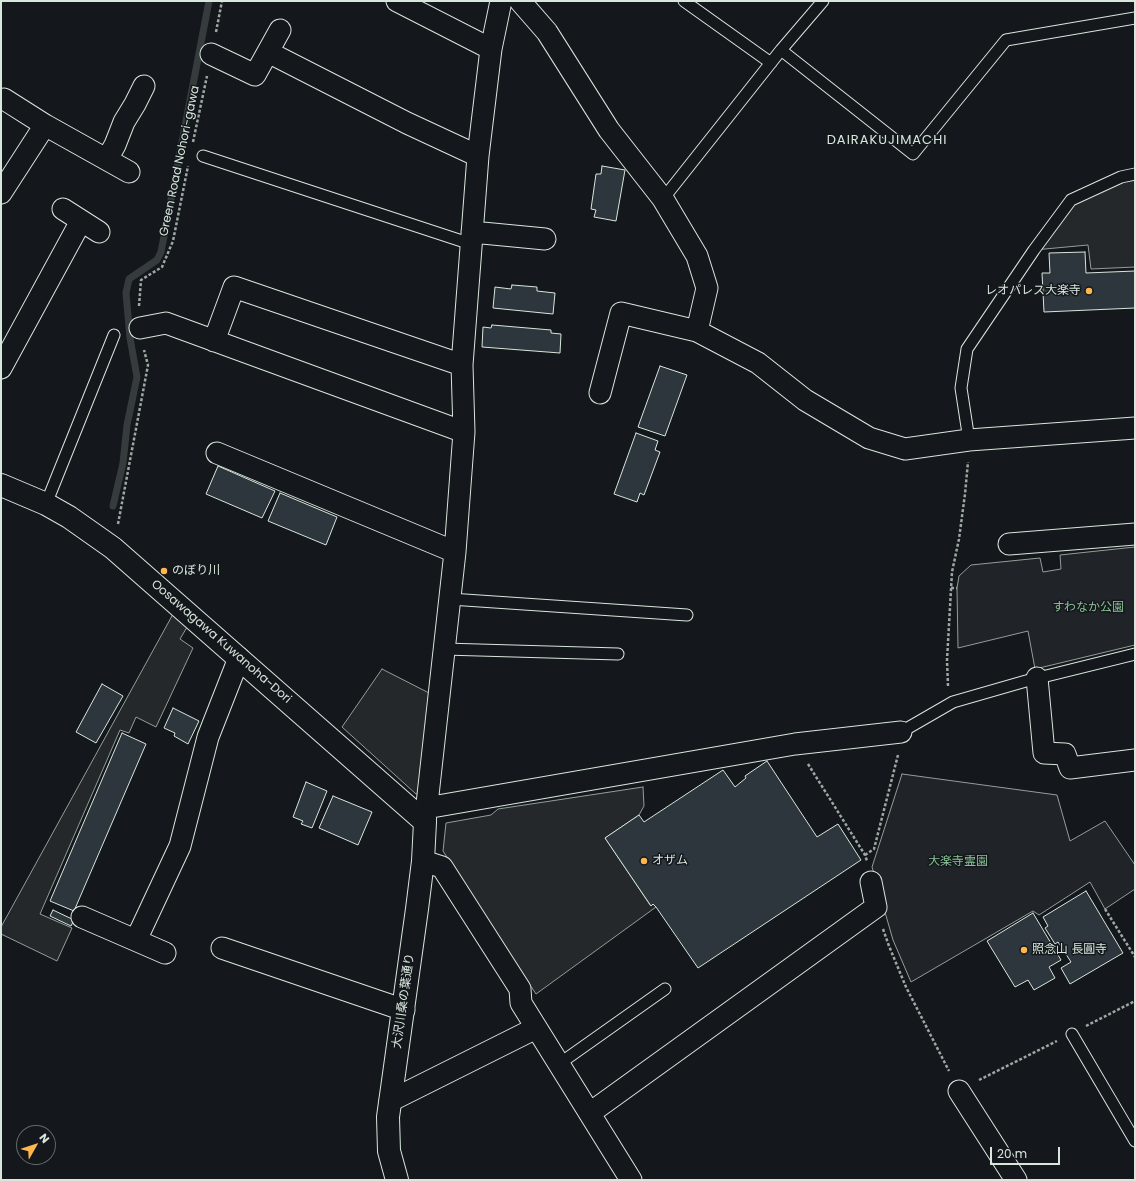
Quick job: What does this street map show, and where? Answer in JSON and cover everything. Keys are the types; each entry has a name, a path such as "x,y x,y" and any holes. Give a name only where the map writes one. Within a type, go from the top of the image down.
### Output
{"street":[{"path":"397,1 491,49"},
{"path":"501,1 491,49 478,156 462,365 464,432 455,552 426,815 795,744 901,732"},
{"path":"520,1 547,32 609,130 663,199 697,256 707,288 697,331"},
{"path":"211,54 255,75 280,30"},
{"path":"268,52 408,123 478,156"},
{"path":"107,159 115,145 124,122 144,86"},
{"path":"4,99 45,125 129,172"},
{"path":"1,193 45,125"},
{"path":"63,209 99,232"},
{"path":"1,368 8,338 81,221"},
{"path":"472,238 545,239"},
{"path":"214,341 234,287 462,365"},
{"path":"600,393 621,313 697,331 758,363 804,400 870,438 905,449 969,440 1135,428"},
{"path":"140,328 166,323 464,432"},
{"path":"217,453 455,552"},
{"name":"Oosawagawa Kuwanoha-Dori","path":"1,485 46,504 69,517 113,548 239,658 426,815"},
{"path":"1009,544 1135,534"},
{"path":"136,940 180,846 208,737 239,658"},
{"path":"1038,678 1044,753 1065,754 1070,768 1135,760"},
{"name":"大沢川桑の葉通り","path":"398,1180 389,1151 388,1117 404,1010 423,861 426,815"},
{"path":"423,861 442,867 520,989 521,1003 631,1180"},
{"path":"590,1113 876,907 871,882"},
{"path":"82,916 165,953"},
{"path":"222,948 404,1010"},
{"path":"390,1101 536,1028"},
{"path":"959,1091 1016,1180"}],"lane":[{"path":"684,1 771,63"},
{"path":"663,199 781,50 823,1"},
{"path":"781,50 913,154 1006,40 1135,18"},
{"path":"203,156 472,238"},
{"path":"969,440 961,388 967,349 1034,250 1071,200 1121,177 1135,174"},
{"path":"46,504 114,335"},
{"path":"450,599 687,615"},
{"path":"444,649 618,654"},
{"path":"901,732 949,704 1038,678 1135,654"},
{"path":"559,1064 665,989"},
{"path":"1072,1034 1135,1141"}],"path":[{"name":"Green Road Nohori-gawa","path":"192,148 222,1"},
{"name":"Green Road Nohori-gawa","path":"113,548 148,365 138,319 141,280 162,266 173,241 189,163"},
{"path":"949,704 947,660 952,572 959,539 965,494 969,440"},
{"path":"951,588 957,588"},
{"path":"866,855 874,849 894,773 901,732"},
{"path":"795,744 866,855 871,882"},
{"path":"876,907 889,946 906,987 959,1091 1135,1001"},
{"path":"1105,909 1135,957"}],"green space":[{"name":"すわなか公園","path":"1135,547 1135,645 1035,669 1028,631 958,648 957,588 959,576 971,565 1040,558 1043,572 1061,569 1060,555"},
{"name":"大楽寺霊園","path":"902,774 1057,795 1070,841 1105,821 1135,865 1135,889 1105,909 1090,882 1039,915 1033,911 911,982 893,940 872,867"}],"shaded area":[{"path":"1135,174 1135,267 1091,269 1088,245 1034,250 1071,200"},
{"path":"178,605 193,617 180,639 193,648 156,727 136,717 129,733 120,730 40,914 72,928 57,961 1,934 1,927"},
{"path":"382,669 431,694 423,791 416,794 342,727"},
{"path":"643,787 644,806 639,815 605,838 650,905 653,904 656,907 536,994 443,851 446,823 491,815 498,809"}],"building":[{"path":"602,166 625,170 616,221 594,217 596,210 591,209 596,174 601,174"},
{"name":"レオパレス大楽寺","path":"1085,252 1086,273 1135,271 1135,308 1044,312 1042,273 1050,273 1049,253"},
{"path":"512,285 537,287 537,291 555,293 553,314 493,308 495,287 511,289"},
{"path":"492,325 551,330 551,333 561,334 560,353 482,347 483,327 491,328"},
{"path":"660,366 687,375 665,436 638,427"},
{"path":"636,433 658,441 655,450 660,452 644,495 640,493 637,502 614,494"},
{"path":"218,466 275,491 262,518 206,494"},
{"path":"280,493 337,517 326,545 268,521"},
{"path":"102,684 123,696 96,743 76,732"},
{"path":"173,708 199,721 188,744 174,736 175,733 164,728"},
{"path":"122,733 146,744 74,911 50,901"},
{"path":"767,761 817,837 838,824 861,860 698,968 656,907 653,904 651,906 605,838 639,815 644,822 723,770 735,787 746,778 745,776"},
{"path":"306,782 327,791 312,828 301,824 303,821 293,817"},
{"path":"333,796 372,812 358,845 319,828"},
{"path":"1086,891 1123,953 1070,984 1061,968 1071,962 1058,942 1055,944 1045,928 1048,926 1043,917"},
{"path":"53,910 74,920 71,926 50,916"},
{"name":"照念山 長圓寺","path":"1033,913 1061,960 1049,967 1055,978 1034,990 1028,980 1015,987 987,941"}],"waterway":[{"path":"113,506 123,463 127,425 137,377 130,338 126,293 129,279 157,260 161,252 209,1"}],"place":[{"name":"レオパレス大楽寺","path":"1089,291"},
{"name":"のぼり川","path":"164,571"},
{"name":"オザム","path":"644,861"},
{"name":"照念山 長圓寺","path":"1024,950"}],"district":[{"name":"DAIRAKUJIMACHI","path":"887,141"}]}
